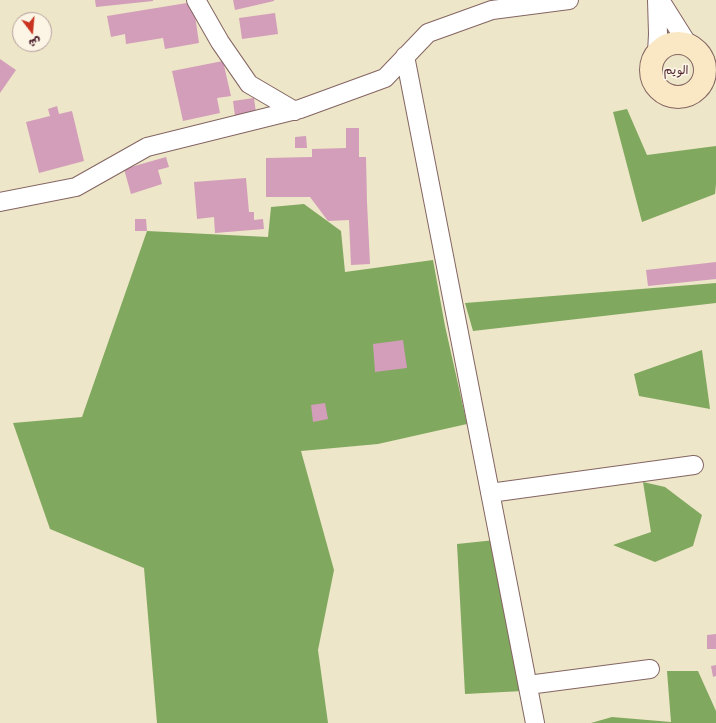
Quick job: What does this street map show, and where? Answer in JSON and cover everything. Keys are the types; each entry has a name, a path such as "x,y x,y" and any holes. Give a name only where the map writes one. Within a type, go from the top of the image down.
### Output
{"street":[{"path":"196,0 220,42 249,84 295,111"},
{"path":"0,202 76,187 147,146 295,111 385,78 428,33 492,10 569,0"},
{"path":"659,0 700,50 700,56 704,63 704,73 709,80 687,96 677,97 667,95 659,90 653,82 651,72 652,62 656,53 659,0"},
{"path":"656,53 664,47 674,43 700,50"},
{"path":"406,56 535,723"},
{"path":"490,493 694,466"},
{"path":"528,685 650,669"}],"green space":[{"path":"627,109 647,155 716,146 715,194 642,222 613,112"},
{"path":"304,204 341,231 345,272 433,260 445,326 467,424 378,444 301,451 334,570 318,650 328,723 157,723 144,568 50,529 13,423 82,417 147,231 268,237 271,207"},
{"path":"716,283 716,303 473,331 465,303"},
{"path":"702,350 710,409 639,396 634,374"},
{"path":"643,482 665,487 702,515 693,546 655,562 613,545 651,532"},
{"path":"495,540 523,691 465,694 457,544"},
{"path":"667,671 698,671 716,711 716,723 591,723 612,717 671,722"}],"building":[{"path":"95,0 153,0 153,1 96,7"},
{"path":"233,0 274,0 274,1 235,10"},
{"path":"193,2 199,43 165,49 163,38 126,44 125,34 111,37 107,16"},
{"path":"275,13 278,34 242,39 239,18"},
{"path":"0,59 16,70 0,93"},
{"path":"223,61 231,96 217,98 220,113 183,121 172,71"},
{"path":"254,98 256,113 235,116 233,101"},
{"path":"57,106 59,114 72,111 84,161 39,173 26,122 50,116 48,109"},
{"path":"346,128 359,128 359,157 366,157 370,264 351,265 349,220 328,221 310,197 266,197 266,158 312,157 312,149 346,148"},
{"path":"306,136 307,148 295,148 295,137"},
{"path":"166,157 169,167 158,170 162,184 131,194 124,169"},
{"path":"246,178 249,212 254,212 254,220 263,219 264,229 215,233 214,217 197,219 194,182"},
{"path":"135,219 146,219 147,231 135,231"},
{"path":"716,262 716,279 648,286 646,270"},
{"path":"403,340 407,368 375,372 373,344"},
{"path":"325,403 328,419 313,422 311,405"},
{"path":"716,634 716,649 707,649 707,635"},
{"path":"716,665 716,676 713,677 711,666"}],"district":[{"name":"الويم","path":"676,70"}]}
